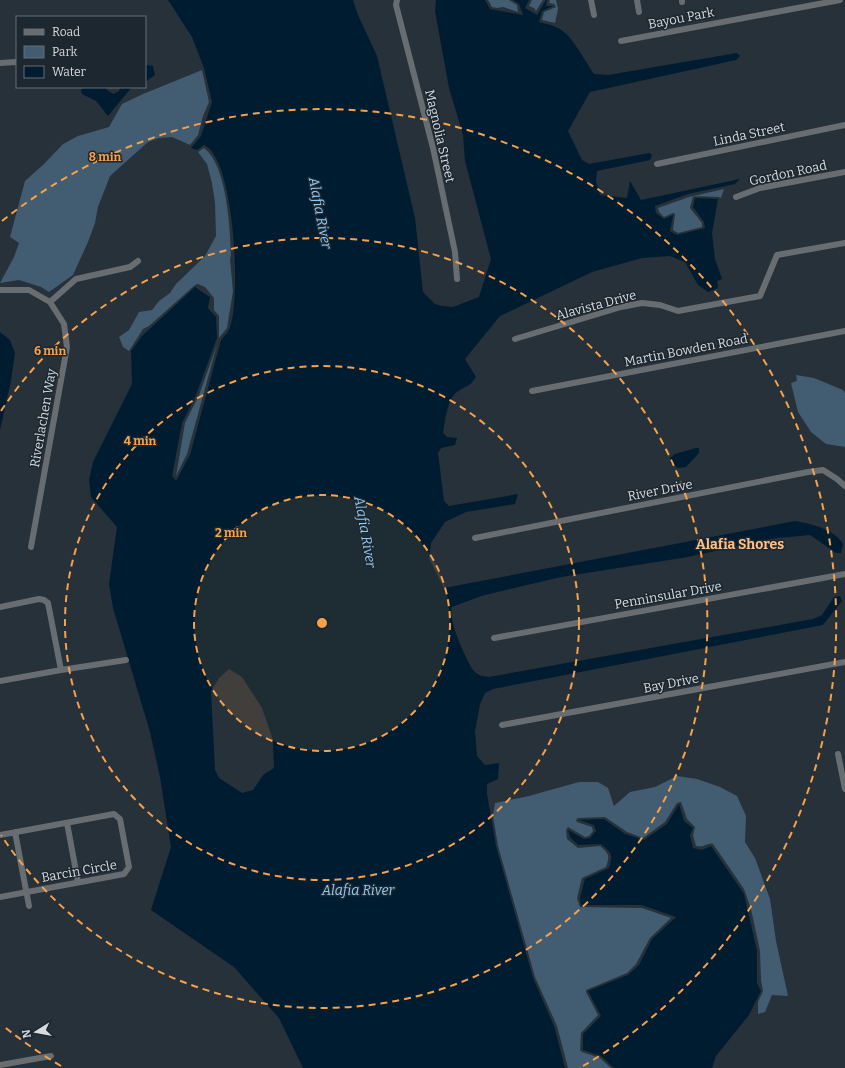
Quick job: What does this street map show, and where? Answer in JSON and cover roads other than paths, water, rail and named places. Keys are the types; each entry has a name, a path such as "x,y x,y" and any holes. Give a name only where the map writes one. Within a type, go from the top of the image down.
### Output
{"street":[{"name":"Magnolia Street","path":"397,0 396,5 433,148 455,252 457,279"},
{"path":"591,0 594,15"},
{"path":"637,0 639,12"},
{"name":"Bayou Park","path":"621,41 840,0"},
{"path":"0,63 16,62"},
{"name":"Linda Street","path":"657,164 845,125"},
{"name":"Gordon Road","path":"736,197 760,188 845,172"},
{"name":"Alavista Drive","path":"515,339 621,307 642,303 660,305 678,311 760,296 777,255 845,243"},
{"path":"50,302 76,279 130,267 138,261"},
{"name":"Riverlachen Way","path":"0,290 29,290 50,302 64,324 67,346 31,547"},
{"name":"Martin Bowden Road","path":"532,391 845,331"},
{"name":"River Drive","path":"474,538 808,472 823,470 845,486"},
{"name":"Penninsular Drive","path":"494,638 845,574"},
{"path":"0,607 39,599 48,603 61,670"},
{"path":"0,681 126,660"},
{"name":"Bay Drive","path":"502,725 845,662"},
{"path":"838,754 845,789"},
{"name":"Barcin Circle","path":"0,835 114,814 120,819 129,866 124,874 0,897"},
{"path":"67,823 78,882"},
{"path":"15,832 25,892 29,906"},
{"path":"0,1066 51,1056"}],"water":[{"name":"Alafia River","path":"168,0 353,0 358,15 377,56 415,218 423,292 435,304 453,307 479,297 491,259 465,161 463,135 449,88 435,11 436,0 485,0 490,9 523,15 519,4 513,0 529,0 525,8 537,15 547,0 546,6 553,6 542,11 539,22 555,26 565,33 574,43 594,74 608,75 737,53 740,56 736,60 590,92 568,131 582,160 589,164 649,153 652,155 650,160 597,171 596,181 600,195 627,198 630,181 641,200 740,179 735,184 688,194 655,206 656,213 664,219 673,215 670,231 677,235 705,228 704,222 693,207 695,198 718,199 712,233 715,259 722,279 717,281 718,288 708,292 698,285 685,262 670,256 642,258 592,272 500,316 465,359 476,377 469,385 457,392 451,400 447,411 443,433 447,437 457,438 455,445 441,448 438,453 444,501 449,506 518,494 515,504 466,512 445,522 431,543 429,558 444,588 795,521 822,528 834,534 843,544 841,553 836,553 810,535 769,539 688,557 561,577 481,596 452,607 452,620 462,649 470,665 477,673 489,677 813,619 822,615 834,597 840,596 842,601 823,625 493,689 485,693 480,704 475,731 477,756 485,765 499,763 498,779 487,784 487,794 496,846 533,978 554,1026 565,1068 303,1068 279,1018 234,967 151,910 171,847 160,777 150,732 113,608 109,584 117,527 91,497 89,480 93,462 132,384 131,351 142,336 195,287 210,297 208,308 216,317 217,338 196,395 182,423 172,476 176,481 190,455 221,340 228,332 230,327 235,289 233,230 229,201 223,175 214,155 204,145 197,150 191,148 201,136 212,102 204,68 192,37","holes":["229,669 242,677 262,708 273,740 274,768 263,775 253,790 242,793 219,778 215,770 211,691 219,678"]},
{"path":"146,66 153,66 155,75 146,81"},
{"path":"106,88 113,94 119,91 120,88 131,88 108,116 96,101 82,94 81,89"},
{"path":"0,332 10,340 15,353 11,381 0,430"},
{"path":"699,448 699,453 686,467 678,468 670,463 670,458 675,454"},
{"path":"679,804 684,821 693,828 690,835 693,848 702,850 711,846 744,894 757,951 757,983 761,991 749,1015 716,1056 712,1068 614,1068 601,1056 583,1050 583,1034 601,1016 588,991 628,975 639,965 652,939 676,917 642,905 581,905 580,898 585,879 609,868 611,854 601,844 578,845 570,837 568,830 584,839 590,838 596,831 594,825 579,820 604,819 625,834 644,840 667,824"}],"district":[{"name":"Alafia Shores","path":"740,544"}]}
